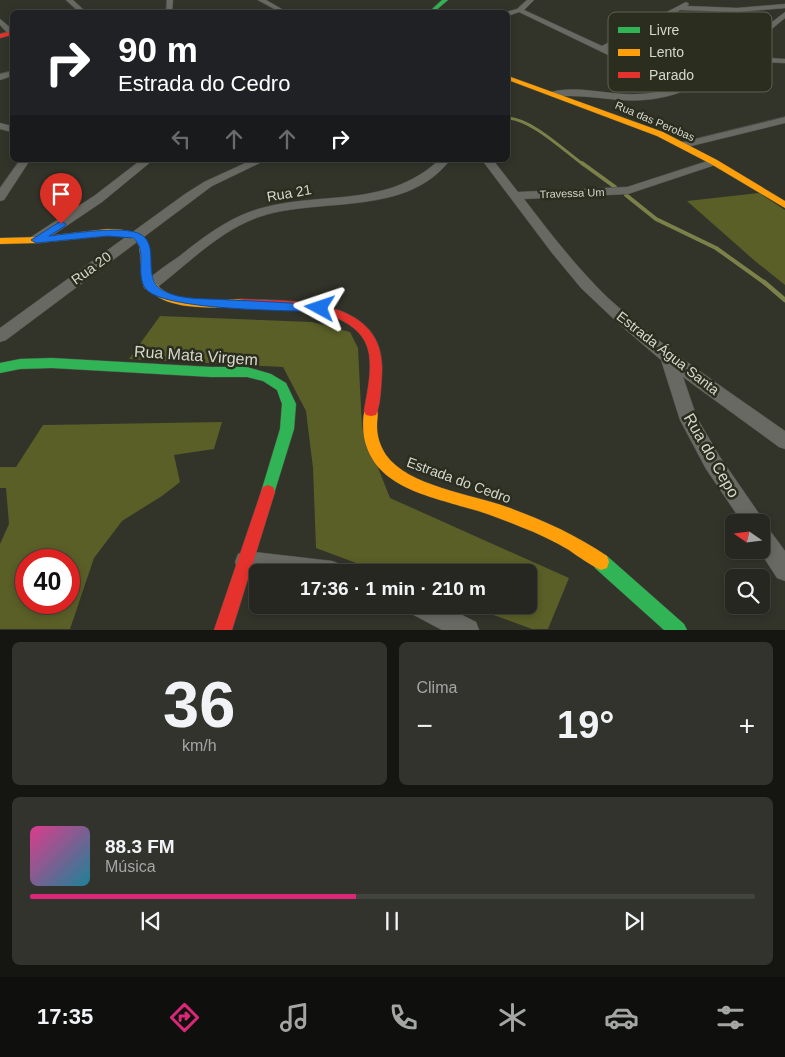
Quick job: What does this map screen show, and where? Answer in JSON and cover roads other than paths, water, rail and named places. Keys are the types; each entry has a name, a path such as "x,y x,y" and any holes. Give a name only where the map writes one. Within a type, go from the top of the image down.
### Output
{"street":[{"path":"69,0 81,10"},
{"path":"262,0 280,10"},
{"path":"434,10 445,0"},
{"path":"510,13 519,10 531,0"},
{"path":"671,12 692,0"},
{"path":"679,8 737,10 784,8"},
{"path":"772,19 784,8"},
{"path":"519,10 608,52"},
{"path":"0,21 10,31"},
{"path":"601,49 608,45"},
{"path":"772,60 785,61"},
{"name":"Rua das Perobas","path":"510,79 631,123 683,145 785,205"},
{"path":"554,94 577,92 622,98 661,95 671,92"},
{"path":"683,145 785,120"},
{"path":"0,197 24,162"},
{"path":"36,240 98,199 145,162"},
{"name":"Rua 20","path":"0,336 135,235 208,184 234,162"},
{"name":"Rua 20","path":"208,184 257,162"},
{"name":"Rua 21","path":"150,286 207,243 234,225 256,214 282,207 381,195 409,187 427,178 443,162"},
{"name":"Estrada Água Santa","path":"489,162 600,299 632,328 668,356 785,441"},
{"name":"Travessa Um","path":"516,196 628,190 714,162"},
{"path":"0,241 107,234 135,235 141,239 145,246 146,275 150,286"},
{"name":"Estrada do Cedro","path":"150,286 158,293 192,301 320,308 338,312 352,318 370,340 375,353 369,428 376,453 388,468 409,481 502,512 562,537 624,580 678,630"},
{"name":"Rua do Cepo","path":"668,356 689,420 713,463 748,514"},
{"name":"Rua Mata Virgem","path":"0,368 20,364 52,363 211,372 247,372 267,377 282,387 289,404 287,429 246,562 222,630"},
{"path":"770,548 785,570"},
{"path":"246,562 263,564"},
{"path":"436,614 468,630"}],"waterway":[{"path":"510,118 518,120 537,130 584,165"},
{"path":"582,163 615,187"},
{"path":"626,195 656,219 716,248 765,283"},
{"path":"764,282 785,300"}]}
